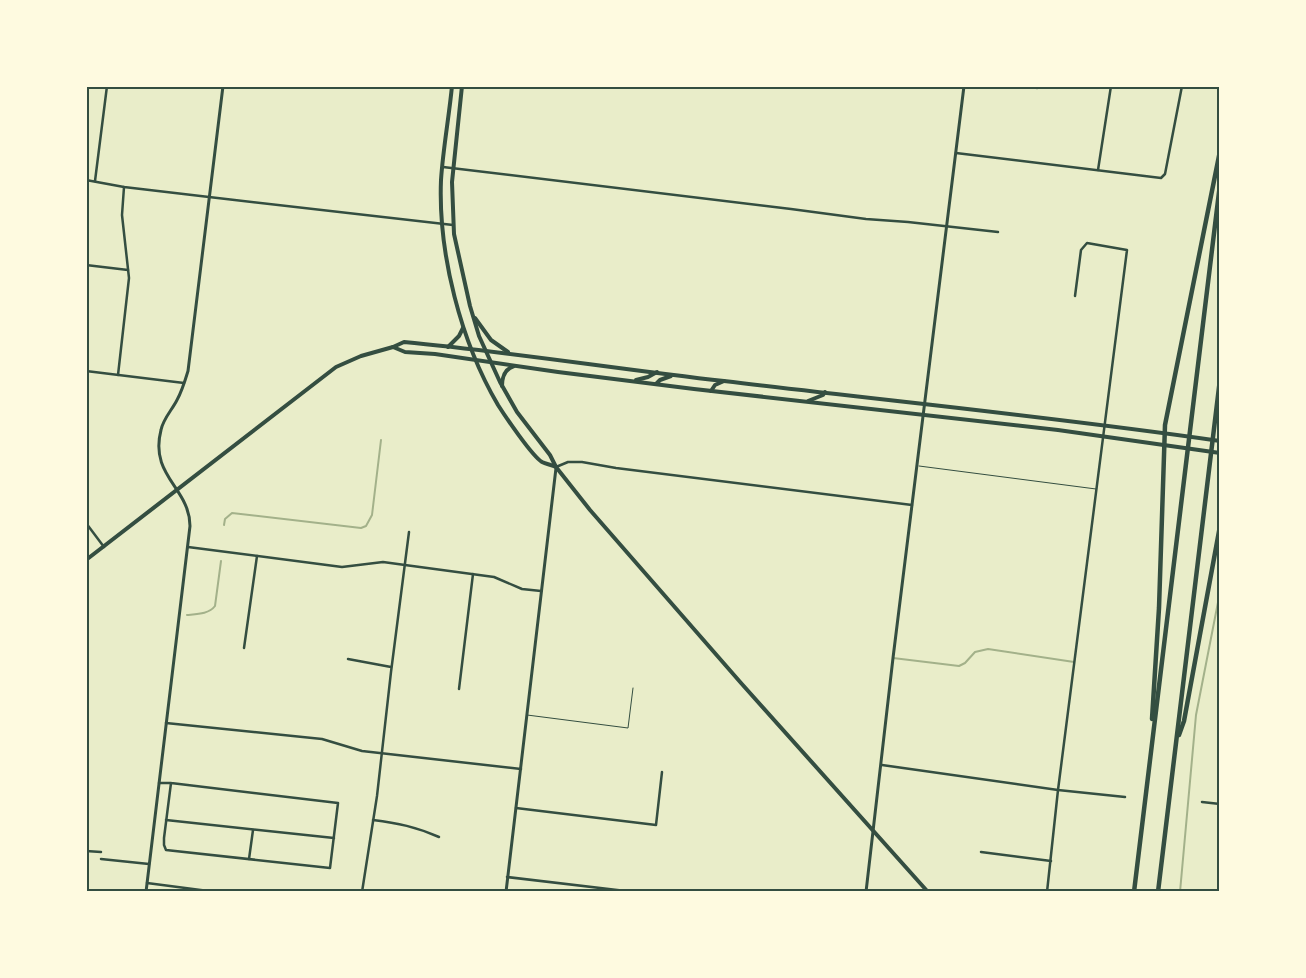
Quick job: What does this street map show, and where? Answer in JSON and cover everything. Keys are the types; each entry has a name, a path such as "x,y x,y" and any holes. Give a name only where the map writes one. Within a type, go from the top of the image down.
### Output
{"highway":[{"path":"1151,753 1159,608 1165,425 1220,151"},
{"path":"1134,892 1220,184"},
{"path":"1158,892 1220,379"},
{"path":"1176,743 1184,721 1220,526"}],"main road":[{"path":"452,86 441,182 443,223 449,273 464,328 470,349 506,419 541,461 556,467"},
{"path":"462,86 453,168 452,204 454,225 472,314 491,363 517,412 550,455 556,467 590,510 710,648 928,892"},
{"path":"450,103 460,104"},
{"path":"472,314 491,340 510,353"},
{"path":"448,346 459,336 464,328"},
{"path":"86,560 336,368 361,356 404,342 486,350 678,376 1220,441"},
{"path":"393,347 405,352 435,354 558,372 1103,437 1220,453"},
{"path":"502,386 504,375 509,368 515,365"},
{"path":"634,381 648,377 656,372"},
{"path":"656,384 657,381 665,378 678,376"},
{"path":"711,391 715,385 724,381"},
{"path":"803,402 813,400 823,395 824,392"}],"street":[{"path":"95,181 107,86"},
{"path":"146,892 190,526 185,503 176,492 161,465 159,453 160,430 176,401 189,365 223,86"},
{"path":"866,892 882,765 892,658 964,86"},
{"path":"1098,170 1111,86"},
{"path":"956,153 1161,178 1165,174 1182,86"},
{"path":"443,167 791,208 866,219 998,232"},
{"path":"86,180 209,198 454,225"},
{"path":"118,374 128,292 128,270 122,215 124,187"},
{"path":"1047,892 1058,790 1127,250 1087,243 1081,250 1075,296"},
{"path":"86,265 128,270"},
{"path":"86,371 184,383"},
{"path":"506,892 556,467 568,462 582,462 912,505"},
{"path":"86,523 104,546"},
{"path":"362,892 373,820 409,532"},
{"path":"188,546 342,566 383,562 494,577 522,589 541,591"},
{"path":"244,648 256,556"},
{"path":"459,690 473,574"},
{"path":"348,660 391,666"},
{"path":"166,723 322,739 362,751 521,769"},
{"path":"882,765 1058,790 1125,797"},
{"path":"516,808 656,825 662,772"},
{"path":"159,783 171,783 338,803 330,868 166,850 164,845 171,783"},
{"path":"1202,802 1220,804"},
{"path":"166,820 334,838"},
{"path":"373,820 397,822 439,837"},
{"path":"249,859 254,830"},
{"path":"86,851 101,852"},
{"path":"981,852 1051,860"},
{"path":"101,859 149,864"},
{"path":"507,877 634,892"},
{"path":"147,883 216,892"}],"lane":[{"path":"917,466 1096,489"},
{"path":"526,715 628,728 633,688"}],"waterway":[{"path":"224,525 225,519 232,513 361,528 366,526 372,515 381,440"},
{"path":"187,615 206,612 215,606 221,561"},
{"path":"1180,892 1196,715 1220,592"},
{"path":"893,658 959,666 965,663 975,652 988,649 1074,662"}]}
